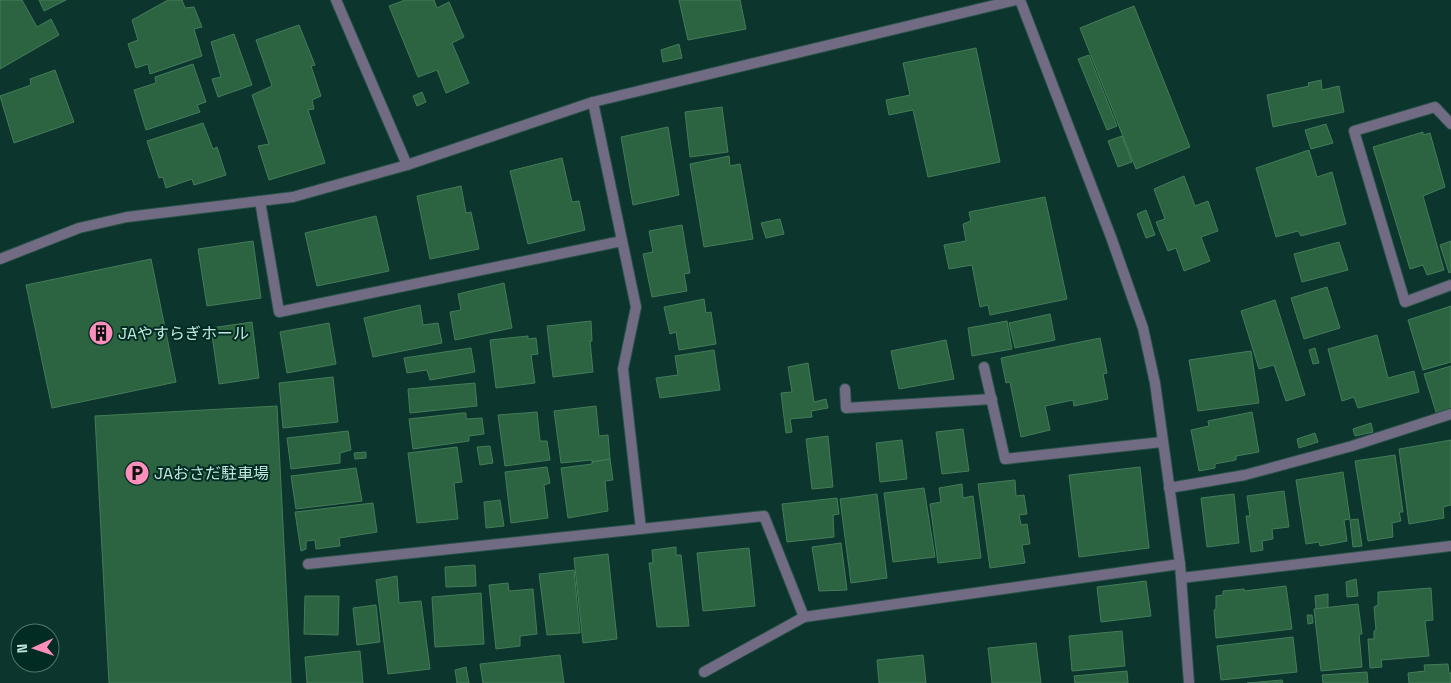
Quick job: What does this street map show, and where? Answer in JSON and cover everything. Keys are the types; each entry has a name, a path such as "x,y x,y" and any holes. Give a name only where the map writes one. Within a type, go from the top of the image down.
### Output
{"street":[{"path":"336,0 407,165"},
{"path":"0,259 79,228 128,217 293,197 407,165 593,102 1018,0 1111,237 1143,328 1155,383 1180,564 1189,683"},
{"path":"593,102 636,307 623,369 641,529"},
{"path":"1451,124 1435,107 1354,131 1405,302 1451,285"},
{"path":"260,201 279,312 622,241"},
{"path":"984,367 1005,459 1162,442"},
{"path":"845,389 846,408 992,399"},
{"path":"1169,488 1245,474 1352,446 1451,414"},
{"path":"308,564 764,516 804,617"},
{"path":"1181,578 1451,546"},
{"path":"704,672 804,617 1180,564"}],"building":[{"path":"0,0 22,0 37,27 51,19 59,35 0,69"},
{"path":"39,0 66,0 44,11"},
{"path":"168,0 182,0 185,8 194,7 202,27 194,29 202,56 150,74 148,64 136,68 128,44 138,40 132,20"},
{"path":"405,0 434,0 437,8 449,2 464,37 452,43 469,83 446,93 437,70 418,77 389,6"},
{"path":"679,0 740,0 746,29 688,40"},
{"path":"1134,6 1190,147 1136,169 1080,28"},
{"path":"299,25 315,65 311,66 321,96 312,100 314,109 308,110 325,163 269,180 258,146 269,144 252,95 272,86 256,40"},
{"path":"234,34 252,85 218,97 212,79 221,77 211,42"},
{"path":"679,44 682,58 663,62 661,50"},
{"path":"976,48 1000,162 928,177 913,110 889,115 886,100 910,95 903,63"},
{"path":"1089,55 1117,126 1107,130 1078,59"},
{"path":"193,64 206,102 197,105 200,112 146,130 134,90 156,83 155,77"},
{"path":"55,70 74,122 14,143 0,96 31,85 30,79"},
{"path":"1321,80 1322,90 1339,86 1344,112 1273,127 1267,95 1309,86 1308,83"},
{"path":"422,92 426,102 417,106 413,96"},
{"path":"722,107 728,152 690,157 685,112"},
{"path":"203,123 213,149 217,147 226,175 194,185 192,179 166,188 163,177 159,178 147,141"},
{"path":"1326,124 1333,143 1311,149 1305,130"},
{"path":"668,127 679,195 633,205 621,137"},
{"path":"1423,132 1423,135 1430,133 1445,187 1423,196 1444,270 1427,275 1423,265 1410,269 1373,147"},
{"path":"1122,136 1132,162 1118,167 1108,141"},
{"path":"1309,150 1317,177 1332,172 1346,224 1301,236 1298,231 1276,237 1256,168"},
{"path":"729,156 730,166 740,164 753,239 704,247 690,164"},
{"path":"562,158 572,202 579,201 585,230 528,244 510,171"},
{"path":"1184,176 1195,206 1208,201 1218,231 1201,237 1210,261 1184,271 1176,248 1168,251 1156,222 1165,219 1154,189"},
{"path":"461,186 466,213 471,212 479,249 430,259 417,196"},
{"path":"1045,197 1067,299 990,315 988,305 980,307 972,265 949,269 944,245 966,241 963,224 971,221 969,212"},
{"path":"1146,210 1155,235 1146,238 1137,214"},
{"path":"376,216 389,271 317,286 305,233"},
{"path":"780,219 784,234 766,238 761,223"},
{"path":"682,225 690,273 684,274 687,291 652,297 643,254 653,252 649,231"},
{"path":"253,241 261,298 207,306 198,249"},
{"path":"1451,241 1451,272 1449,273 1440,245"},
{"path":"1339,242 1348,270 1302,282 1294,254"},
{"name":"JAやすらぎホール","path":"151,259 176,382 52,408 26,285"},
{"path":"504,283 512,328 455,340 450,312 461,310 458,294"},
{"path":"1327,287 1340,328 1304,339 1291,298"},
{"path":"704,299 706,313 711,312 716,344 679,350 676,332 670,334 664,307"},
{"path":"1275,300 1305,395 1286,401 1274,365 1259,369 1241,311"},
{"path":"420,305 423,325 438,323 442,343 373,357 364,318"},
{"path":"1451,306 1451,362 1423,370 1408,320"},
{"path":"1050,314 1055,340 1015,348 1009,323"},
{"path":"591,321 592,341 590,341 593,372 553,377 547,326"},
{"path":"1007,321 1012,349 972,356 968,328"},
{"path":"252,322 259,378 219,384 211,328"},
{"path":"329,323 336,364 287,373 280,332"},
{"path":"1377,335 1388,378 1414,371 1419,392 1358,408 1354,397 1342,401 1328,349"},
{"path":"528,336 528,339 536,338 538,354 531,355 535,383 496,388 490,340"},
{"path":"1100,338 1107,373 1103,374 1108,399 1074,406 1073,400 1045,406 1050,430 1021,437 1010,382 1006,383 1001,358"},
{"path":"946,340 954,379 899,389 891,351"},
{"path":"471,348 475,372 430,380 427,370 407,373 404,358"},
{"path":"1315,348 1319,363 1313,364 1309,350"},
{"path":"714,350 720,390 660,398 656,378 678,375 675,356"},
{"path":"1251,351 1259,403 1198,411 1189,360"},
{"path":"808,363 814,402 826,399 828,408 811,411 812,417 790,419 792,432 786,433 781,393 792,392 788,367"},
{"path":"1451,366 1451,411 1437,415 1424,374"},
{"path":"333,377 338,422 283,428 279,383"},
{"path":"475,383 477,406 410,413 408,389"},
{"path":"277,406 291,683 109,683 95,416"},
{"path":"596,406 599,436 608,435 610,459 592,462 592,460 561,463 554,411"},
{"path":"537,412 540,441 547,441 550,460 505,466 498,415"},
{"path":"1252,412 1259,452 1236,456 1236,460 1215,464 1215,468 1199,471 1191,430 1209,426 1208,421"},
{"path":"466,413 466,419 482,418 484,434 469,436 469,441 413,449 409,419"},
{"path":"1371,423 1373,432 1355,436 1353,429"},
{"path":"963,429 969,471 942,474 936,432"},
{"path":"348,431 351,450 340,453 340,463 291,469 287,438"},
{"path":"1315,433 1318,442 1299,448 1297,439"},
{"path":"828,436 833,487 812,489 806,439"},
{"path":"902,440 907,479 880,482 876,443"},
{"path":"1451,440 1451,505 1443,507 1444,518 1409,524 1399,449"},
{"path":"490,446 493,463 480,465 477,447"},
{"path":"457,447 462,482 454,483 458,519 417,523 408,453"},
{"path":"366,452 366,458 355,459 354,453"},
{"path":"1395,455 1403,512 1399,512 1401,521 1392,523 1393,537 1368,541 1355,461"},
{"path":"610,459 613,480 605,481 608,511 568,518 561,468 592,464 592,462"},
{"path":"547,467 550,483 544,485 548,518 511,523 505,472"},
{"path":"1140,467 1149,548 1079,557 1069,475"},
{"path":"356,468 362,501 296,509 291,476"},
{"path":"1343,472 1350,519 1344,520 1347,541 1320,546 1319,542 1306,544 1296,480"},
{"path":"1015,480 1016,496 1024,495 1027,514 1019,515 1021,525 1027,524 1030,544 1022,545 1025,563 990,568 978,484"},
{"path":"962,484 963,498 973,496 981,558 938,563 930,504 941,502 939,488"},
{"path":"924,488 935,557 893,562 884,493"},
{"path":"1284,491 1289,527 1272,529 1273,539 1262,541 1263,550 1251,552 1246,516 1250,516 1247,496"},
{"path":"877,494 887,578 851,583 840,499"},
{"path":"1234,494 1239,543 1207,547 1201,498"},
{"path":"837,498 839,514 833,515 834,537 787,542 782,504"},
{"path":"500,500 504,526 486,528 484,502"},
{"path":"373,503 377,532 339,538 340,546 316,549 315,540 306,541 306,549 301,551 295,512"},
{"path":"1358,519 1362,546 1353,547 1350,520"},
{"path":"841,543 847,590 819,591 812,547"},
{"path":"676,547 676,555 681,555 689,626 657,627 649,563 653,563 652,550"},
{"path":"749,548 755,606 703,611 697,553"},
{"path":"608,554 617,639 583,643 574,558"},
{"path":"475,565 476,586 446,587 445,567"},
{"path":"574,570 580,633 547,635 539,574"},
{"path":"397,576 399,603 421,601 430,669 388,674 376,580"},
{"path":"1356,579 1358,596 1347,597 1346,582"},
{"path":"1146,581 1151,616 1101,622 1097,587"},
{"path":"508,583 509,591 533,589 537,634 520,636 520,646 496,649 489,585"},
{"path":"1286,586 1292,629 1216,638 1214,610 1216,609 1216,596 1223,595 1223,591 1244,589 1244,591"},
{"path":"1431,588 1433,620 1425,621 1429,656 1381,660 1382,667 1370,668 1368,639 1374,639 1374,631 1376,630 1374,607 1378,605 1378,592"},
{"path":"481,593 484,644 435,647 432,597"},
{"path":"1328,594 1328,608 1316,609 1315,596"},
{"path":"305,596 339,596 338,635 304,634"},
{"path":"1358,604 1362,634 1359,634 1362,667 1321,671 1314,609"},
{"path":"376,605 380,642 357,645 353,608"},
{"path":"1307,615 1312,615 1313,623 1308,624"},
{"path":"1122,631 1125,666 1072,671 1069,636"},
{"path":"1293,637 1297,672 1221,680 1217,646"},
{"path":"1036,643 1041,683 992,683 988,648"},
{"path":"360,651 363,683 307,683 305,657"},
{"path":"560,655 564,683 483,683 480,664"},
{"path":"923,655 926,683 879,683 877,660"},
{"path":"1448,664 1449,673 1451,673 1451,683 1409,683 1408,673 1425,671 1424,665"},
{"path":"466,667 469,683 457,683 455,670"},
{"path":"1127,671 1128,683 1075,683 1074,676"},
{"path":"1367,672 1368,683 1323,683 1322,675"},
{"path":"1282,680 1283,683 1247,683"}],"place":[{"name":"JAやすらぎホール","path":"101,333"},
{"name":"JAおさだ駐車場","path":"137,473"}]}
